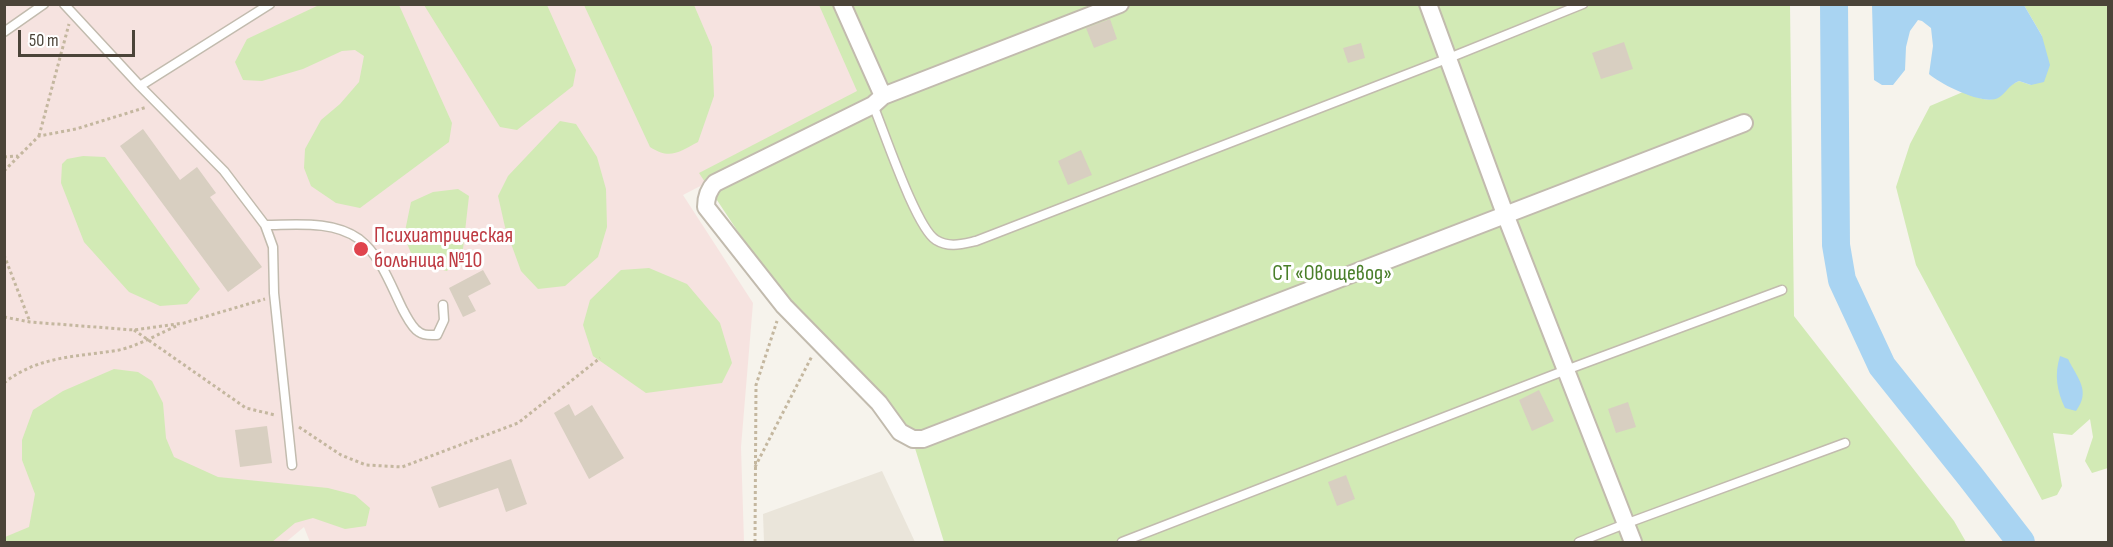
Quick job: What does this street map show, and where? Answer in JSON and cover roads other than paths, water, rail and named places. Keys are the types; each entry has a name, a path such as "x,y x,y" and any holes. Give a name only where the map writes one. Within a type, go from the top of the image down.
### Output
{"street":[{"path":"842,4 878,100"},
{"path":"1120,4 878,100 715,183 710,188 706,207 784,306 879,403 900,432 913,439 923,439 1744,123"},
{"path":"1428,4 1505,214 1633,543"}],"lane":[{"path":"4,32 44,4"},
{"path":"64,4 140,86 224,171 265,225 273,247 274,297 292,465"},
{"path":"140,86 270,4"},
{"path":"878,100 921,223 934,239 955,246 976,240 1449,58 1583,4"},
{"path":"265,225 312,225 341,230 359,239 378,258 408,320 418,332 427,336 436,335 444,320 443,305"},
{"path":"1122,543 1566,370 1782,290"},
{"path":"1579,543 1845,443"}],"water":[{"path":"1872,5 2024,5 2042,36 2050,65 2044,82 2031,85 2019,81 2001,96 1991,100 1973,97 1952,88 1929,74 1933,46 1931,28 1918,20 1910,31 1906,47 1905,70 1893,85 1882,85 1874,80"},
{"path":"2060,356 2068,359 2083,391 2076,411 2065,408 2060,395 2057,376"}],"waterway":[{"path":"1834,4 1836,245 1842,280 1882,366 2021,542"}],"place":[{"name":"Психиатрическая больница №10","path":"361,249"}],"park label":[{"name":"СТ «Овощевод»","path":"1332,274"}]}
